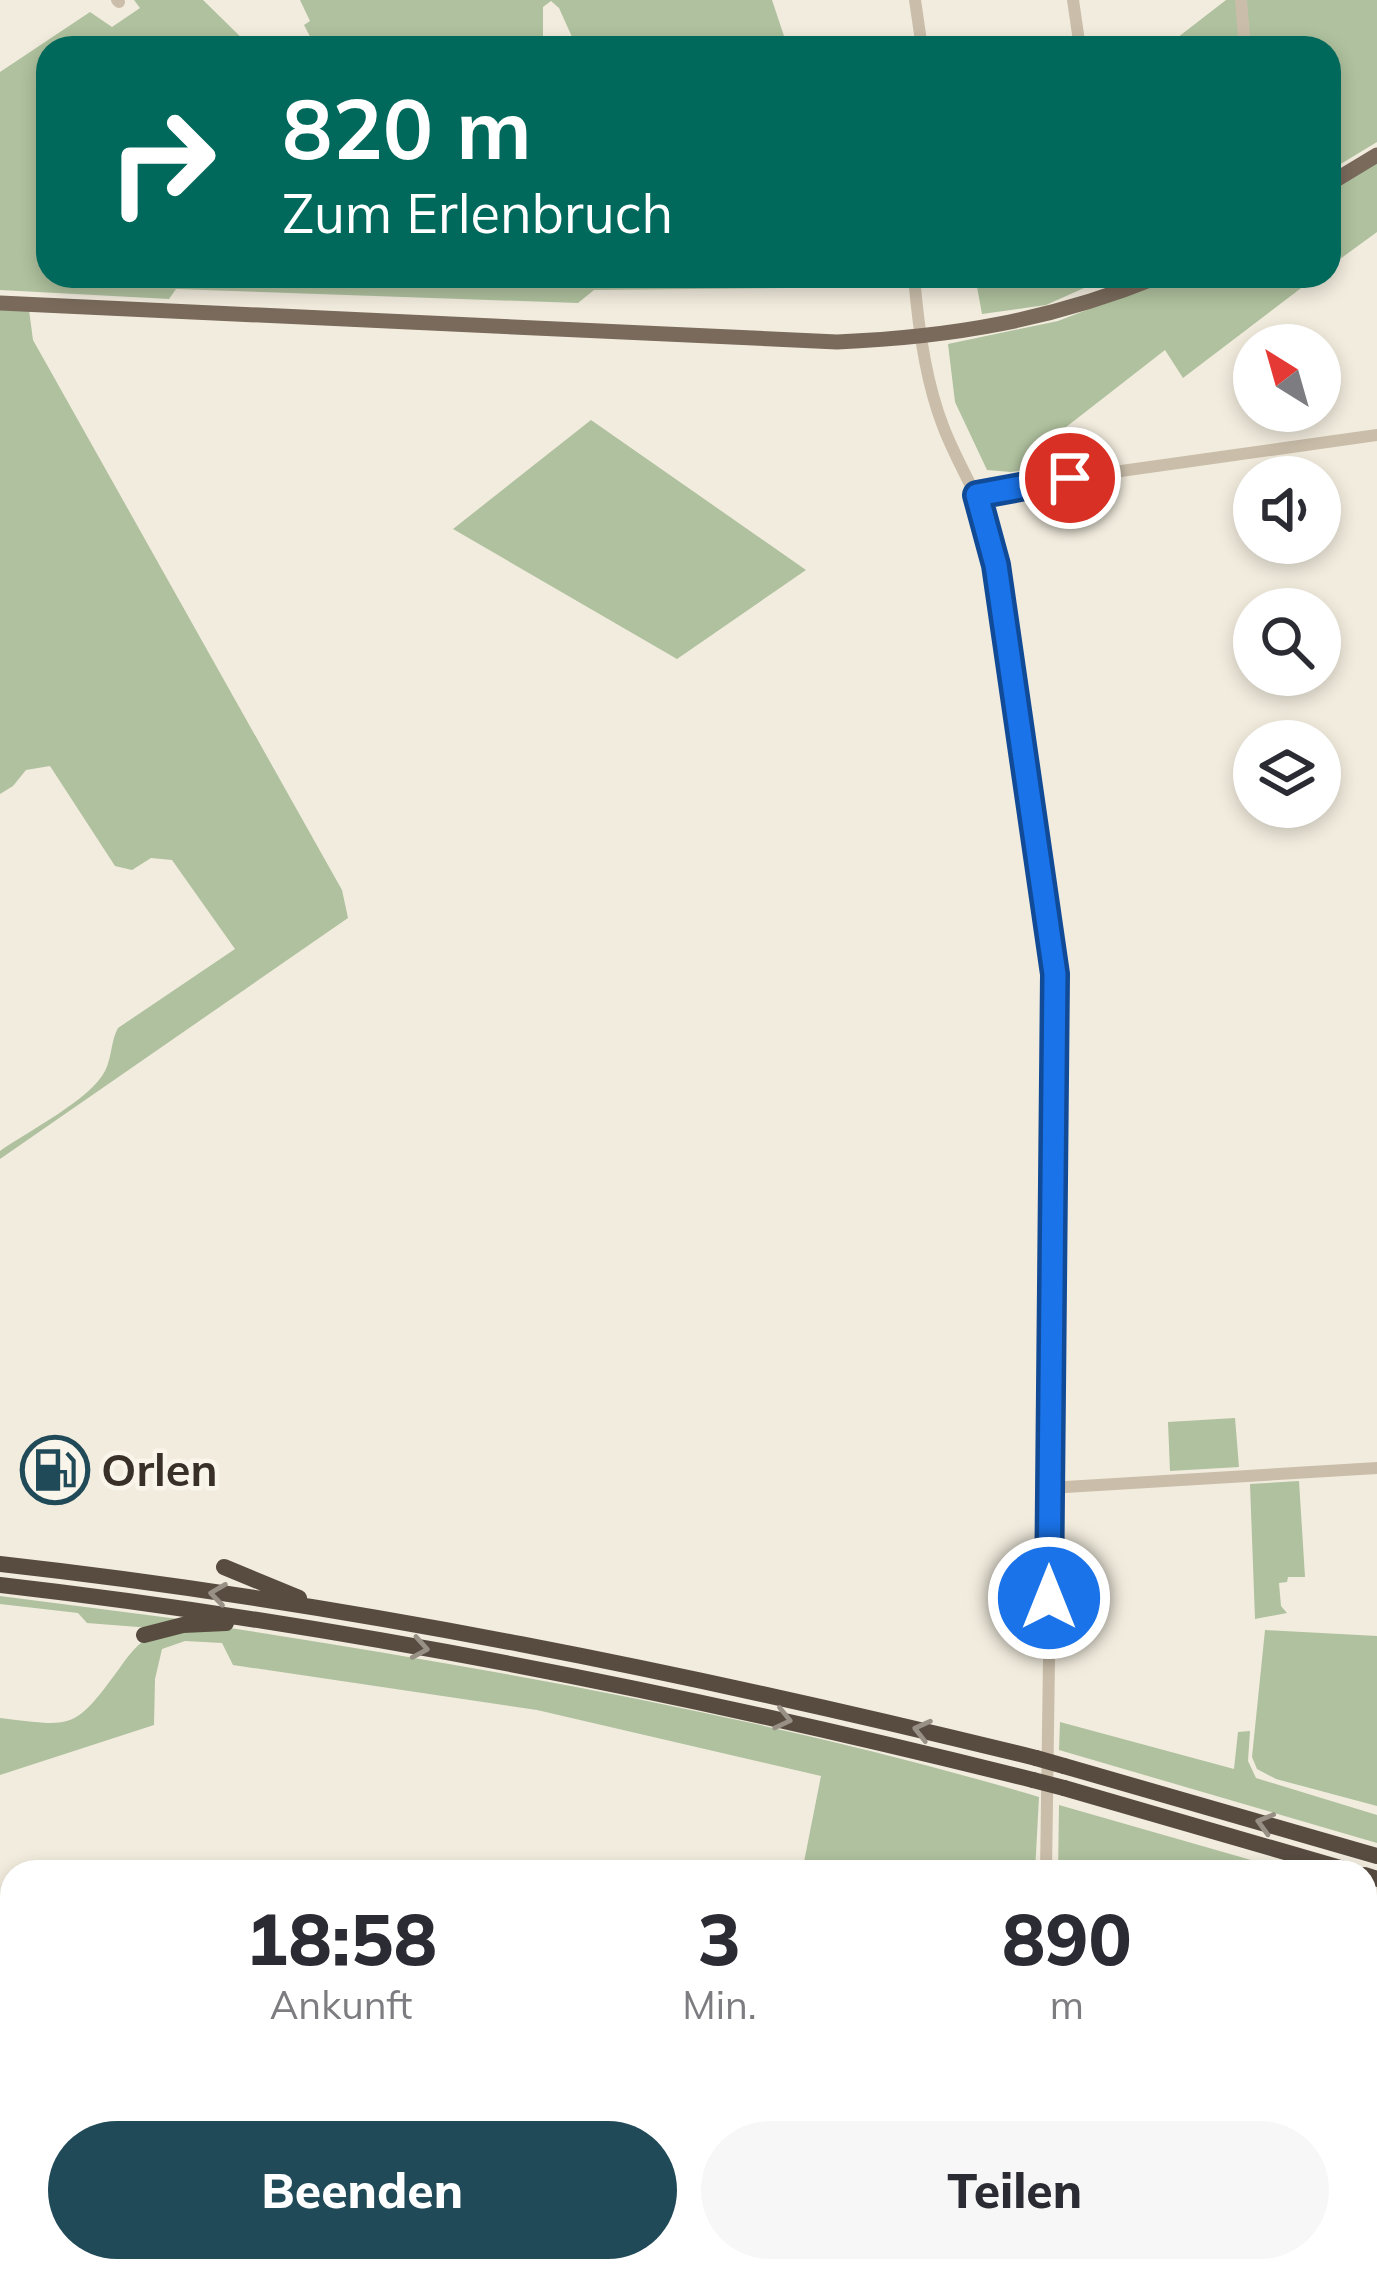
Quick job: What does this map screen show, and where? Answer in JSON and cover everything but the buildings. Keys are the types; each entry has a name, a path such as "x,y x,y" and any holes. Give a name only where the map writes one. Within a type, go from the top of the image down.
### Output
{"highway":[{"path":"0,1564 334,1611 612,1659 1036,1758 1377,1856"},
{"path":"224,1567 334,1611"},
{"path":"0,1585 275,1622 669,1694 1033,1780 1313,1860"},
{"path":"144,1635 195,1624 275,1622"}],"main road":[{"path":"1341,177 1377,155"},
{"path":"0,303 837,342 922,337 1043,316 1130,288"}],"street":[{"path":"915,0 920,36"},
{"path":"1073,0 1078,36"},
{"path":"1240,0 1244,36"},
{"path":"916,288 944,429 977,495 996,565 1055,974 1046,1860"},
{"path":"977,495 1377,435"},
{"path":"1049,1488 1377,1468"}],"green space":[{"path":"134,0 203,0 240,36 54,36 90,12 112,27 140,8"},
{"path":"300,0 772,0 784,36 572,36 551,1 543,7 543,36 310,36 304,25 310,21"},
{"path":"1226,0 1377,0 1377,142 1341,164 1341,36 1180,36"},
{"path":"36,48 36,288 787,288 594,290 578,303 176,289 169,299 0,290 0,72"},
{"path":"1377,162 1377,232 1341,258 1341,184"},
{"path":"977,288 1084,288 1046,305 982,314"},
{"path":"1144,288 1301,288 1254,324 1233,324 1233,340 1183,378 1165,350 1061,431 1073,463 1011,472 987,470 955,402 948,344 1058,321"},
{"path":"0,309 29,310 33,340 342,890 348,918 0,1159 0,1151 73,1104 97,1082 118,1028 235,949 172,860 151,858 132,870 115,866 50,766 26,770 0,794"},
{"path":"591,420 806,570 677,659 453,529"},
{"path":"1235,1418 1239,1467 1170,1471 1168,1422"},
{"path":"1299,1481 1305,1577 1288,1577 1287,1582 1279,1583 1281,1606 1287,1613 1255,1619 1250,1484"},
{"path":"0,1596 186,1620 151,1628 87,1623 78,1613 0,1604"},
{"path":"230,1628 434,1661 738,1720 939,1769 1039,1797 1036,1860 804,1860 821,1776 537,1710 233,1665 222,1643 185,1641 162,1649 155,1679 154,1725 0,1775 0,1718 68,1721 90,1706 138,1646 177,1630"},
{"path":"1265,1630 1377,1636 1377,1806 1276,1779 1257,1769 1252,1757"},
{"path":"1060,1722 1234,1769 1238,1732 1250,1731 1248,1761 1256,1778 1377,1815 1377,1843 1059,1750"},
{"path":"1059,1805 1251,1860 1058,1860"}],"place":[{"name":"Orlen","path":"55,1470"}],"route":[{"path":"1049,1598 1055,974 996,565 977,495 1070,478"}]}
